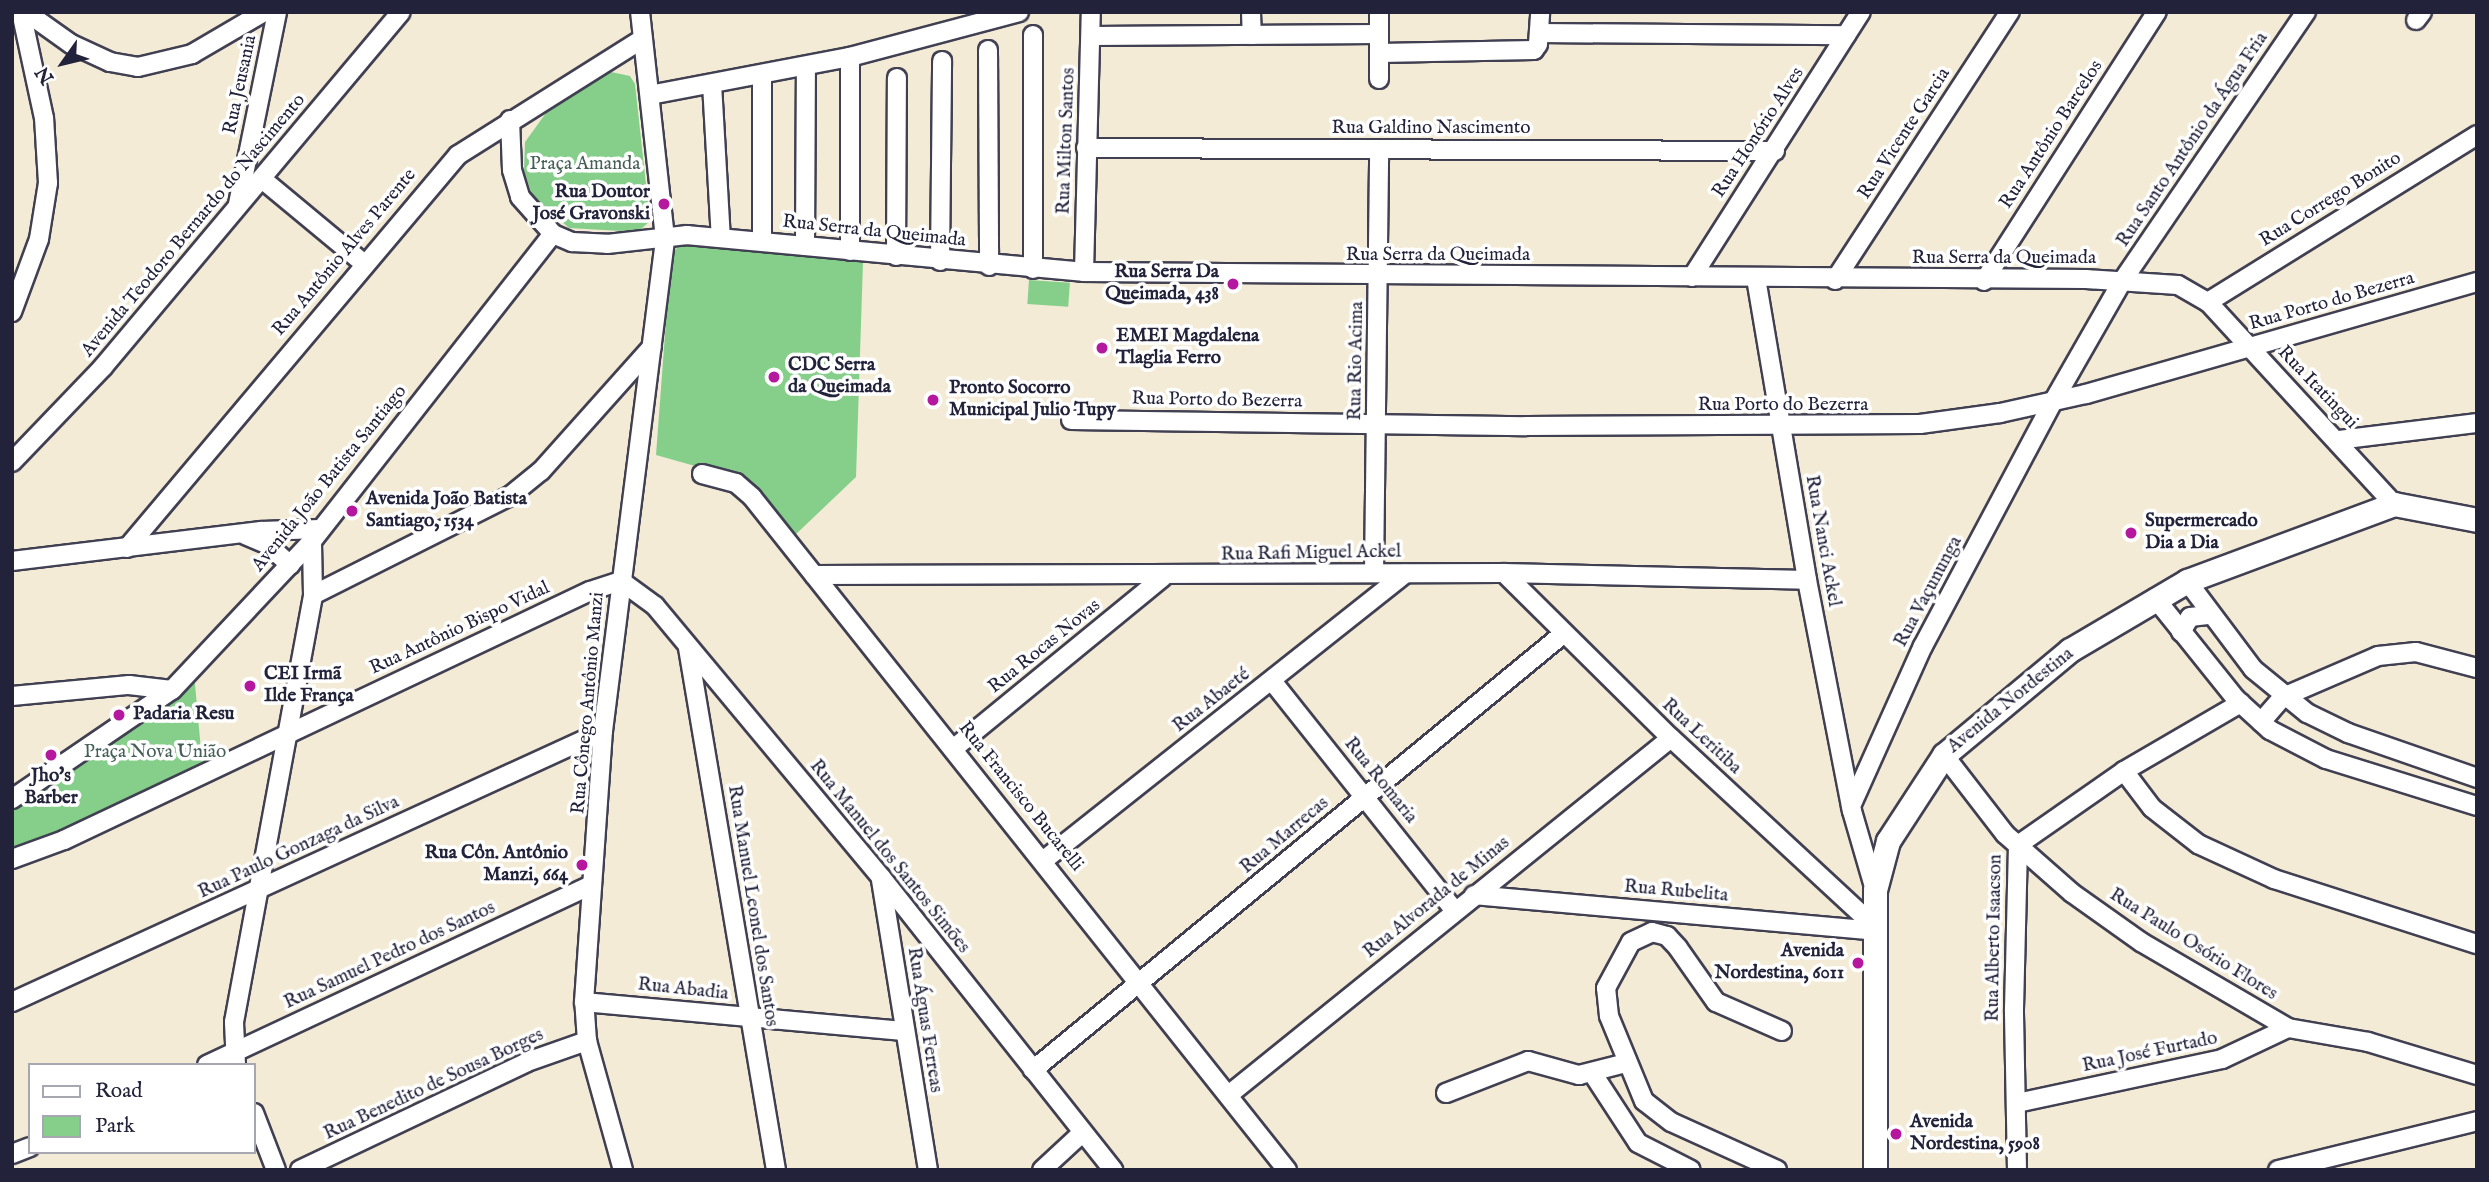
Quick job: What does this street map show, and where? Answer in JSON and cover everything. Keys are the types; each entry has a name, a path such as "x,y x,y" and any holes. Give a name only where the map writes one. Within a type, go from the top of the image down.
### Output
{"main road":[{"path":"2394,504 2477,520"},
{"name":"Avenida Nordestina","path":"1875,1170 1875,890 1888,841 1944,755 2070,650 2155,598 2187,581 2394,504"}],"street":[{"path":"24,12 71,44 110,62 138,67 192,54 264,12"},
{"path":"12,312 39,239 48,183 44,118 24,12"},
{"name":"Rua Jeusania","path":"237,208 277,12"},
{"name":"Avenida Teodoro Bernardo do Nascimento","path":"12,461 103,367 401,12"},
{"path":"510,120 511,161 520,197 553,234 572,242 607,244 665,238 640,12"},
{"path":"649,95 850,57 1019,12"},
{"name":"Rua Milton Santos","path":"1084,272 1091,12"},
{"path":"1251,12 1252,35"},
{"path":"1378,12 1379,79"},
{"path":"1380,53 1529,52 1537,48 1540,12"},
{"name":"Rua Honório Alves","path":"1692,277 1861,12"},
{"name":"Rua Vicente Garcia","path":"1835,280 2010,12"},
{"name":"Rua Antônio Barcelos","path":"1984,281 2157,12"},
{"name":"Rua Santo Antônio da Água Fria","path":"2053,401 2123,281 2306,12"},
{"path":"1539,33 1846,35"},
{"path":"1091,36 1378,34"},
{"path":"1033,35 1033,269"},
{"name":"Rua Antônio Alves Parente","path":"127,548 363,263 457,155 642,39"},
{"path":"988,51 989,266"},
{"path":"850,57 850,251"},
{"path":"940,261 943,61"},
{"path":"805,246 806,66"},
{"path":"762,74 762,242"},
{"path":"896,256 897,78"},
{"path":"712,84 721,238"},
{"name":"Rua Corrego Bonito","path":"2208,302 2477,135"},
{"name":"Rua Galdino Nascimento","path":"1086,148 1774,150"},
{"name":"Rua Rio Acima","path":"1374,573 1380,150"},
{"path":"261,179 363,263"},
{"name":"Avenida João Batista Santiago","path":"12,799 172,690 316,535 553,234"},
{"name":"Rua Serra da Queimada","path":"665,238 721,238 989,266 1084,272 1379,277 2123,281 2178,285 2208,302"},
{"name":"Rua Cônego Antônio Manzi","path":"620,1169 587,1041 584,1002 591,885 602,803 603,731 665,238"},
{"name":"Rua Nanci Ackel","path":"1756,278 1807,580 1851,808 1875,890"},
{"name":"Rua Porto do Bezerra","path":"1072,420 1780,427 1931,423 2053,401 2477,282"},
{"name":"Rua Itatingui","path":"2208,302 2338,440 2394,504"},
{"path":"313,595 510,496 541,471 652,347"},
{"name":"Rua Vaçununga","path":"1851,808 1923,646 2053,401"},
{"path":"2338,440 2477,423"},
{"name":"Rua Francisco Bucarelli","path":"702,474 744,489 1231,1093 1287,1170"},
{"path":"245,535 268,545 290,565"},
{"path":"12,561 245,535 316,535 313,595 234,1022 235,1058"},
{"name":"Rua Rafi Miguel Ackel","path":"814,575 1163,577 1504,573 1807,580"},
{"name":"Rua Leritiba","path":"1504,573 1671,738 1875,929"},
{"name":"Rua Abaeté","path":"1044,860 1405,574"},
{"name":"Rua Rocas Novas","path":"953,749 1163,577"},
{"name":"Rua Manuel dos Santos Simões","path":"621,581 655,606 881,877 1113,1170"},
{"name":"Rua Antônio Bispo Vidal","path":"12,859 95,826 590,591 621,581"},
{"path":"2187,581 2253,669 2283,697 2348,733 2477,778"},
{"path":"2155,598 2241,703 2261,722 2295,746 2326,759 2477,806"},
{"path":"2181,632 2197,613 2210,615"},
{"name":"Rua Marrecas","path":"1033,1070 1142,984 1563,634"},
{"name":"Rua Manuel Leonel dos Santos","path":"688,648 776,1170"},
{"path":"2261,722 2283,697 2351,666 2395,653 2439,656 2477,668"},
{"name":"Rua Romaria","path":"1272,681 1454,909"},
{"path":"12,696 129,685 172,690"},
{"name":"Rua Alberto Isaacson","path":"2017,1170 2018,845 2124,771 2241,703"},
{"name":"Rua Paulo Gonzaga da Silva","path":"12,1002 603,731"},
{"name":"Rua Alvorada de Minas","path":"1231,1093 1454,909 1671,738"},
{"name":"Rua Paulo Osório Flores","path":"1944,755 2018,845 2073,893 2141,942 2288,1028 2368,1042 2477,1075"},
{"path":"2124,771 2152,808 2198,844 2274,879 2477,944"},
{"path":"1851,808 1867,832 1888,841"},
{"name":"Rua Águas Ferreas","path":"881,877 928,1170"},
{"name":"Rua Samuel Pedro dos Santos","path":"215,1063 235,1058 591,885"},
{"name":"Rua Rubelita","path":"1474,895 1875,929"},
{"path":"1775,1169 1654,1112 1644,1101 1626,1063 1609,1016 1606,988 1631,942 1645,932 1667,936 1716,1002 1782,1031"},
{"name":"Rua Abadia","path":"584,1002 904,1031"},
{"name":"Rua José Furtado","path":"2017,1103 2222,1059 2288,1028"},
{"name":"Rua Benedito de Sousa Borges","path":"300,1170 527,1062 587,1041"},
{"path":"1446,1093 1528,1061 1579,1075 1593,1074 1626,1063"},
{"path":"1593,1074 1637,1143 1691,1170"},
{"path":"256,1118 276,1170"},
{"path":"2278,1170 2477,1121"},
{"path":"1042,1170 1082,1133"}],"green space":[{"name":"Praça Amanda","path":"611,72 630,76 635,84 650,221 641,229 621,231 569,228 532,195 524,171 525,142 546,113"},
{"path":"686,239 863,262 856,477 794,536 748,481 656,455 671,254"},
{"path":"1029,280 1070,283 1068,307 1027,304"},
{"name":"Praça Nova União","path":"194,673 201,750 214,769 12,859 12,801"}],"place":[{"name":"Rua Doutor José Gravonski","path":"664,204"},
{"name":"Rua Serra Da Queimada, 438","path":"1233,284"},
{"name":"EMEI Magdalena Tlaglia Ferro","path":"1102,348"},
{"name":"CDC Serra da Queimada","path":"774,377"},
{"name":"Pronto Socorro Municipal Julio Tupy","path":"933,400"},
{"name":"Avenida João Batista Santiago, 1534","path":"352,511"},
{"name":"Supermercado Dia a Dia","path":"2131,533"},
{"name":"CEI Irmã Ilde França","path":"250,686"},
{"name":"Padaria Resu","path":"119,715"},
{"name":"Jho's Barber","path":"51,755"},
{"name":"Rua Côn. Antônio Manzi, 664","path":"582,865"},
{"name":"Avenida Nordestina, 6011","path":"1858,963"},
{"name":"Avenida Nordestina, 5908","path":"1896,1134"}]}
